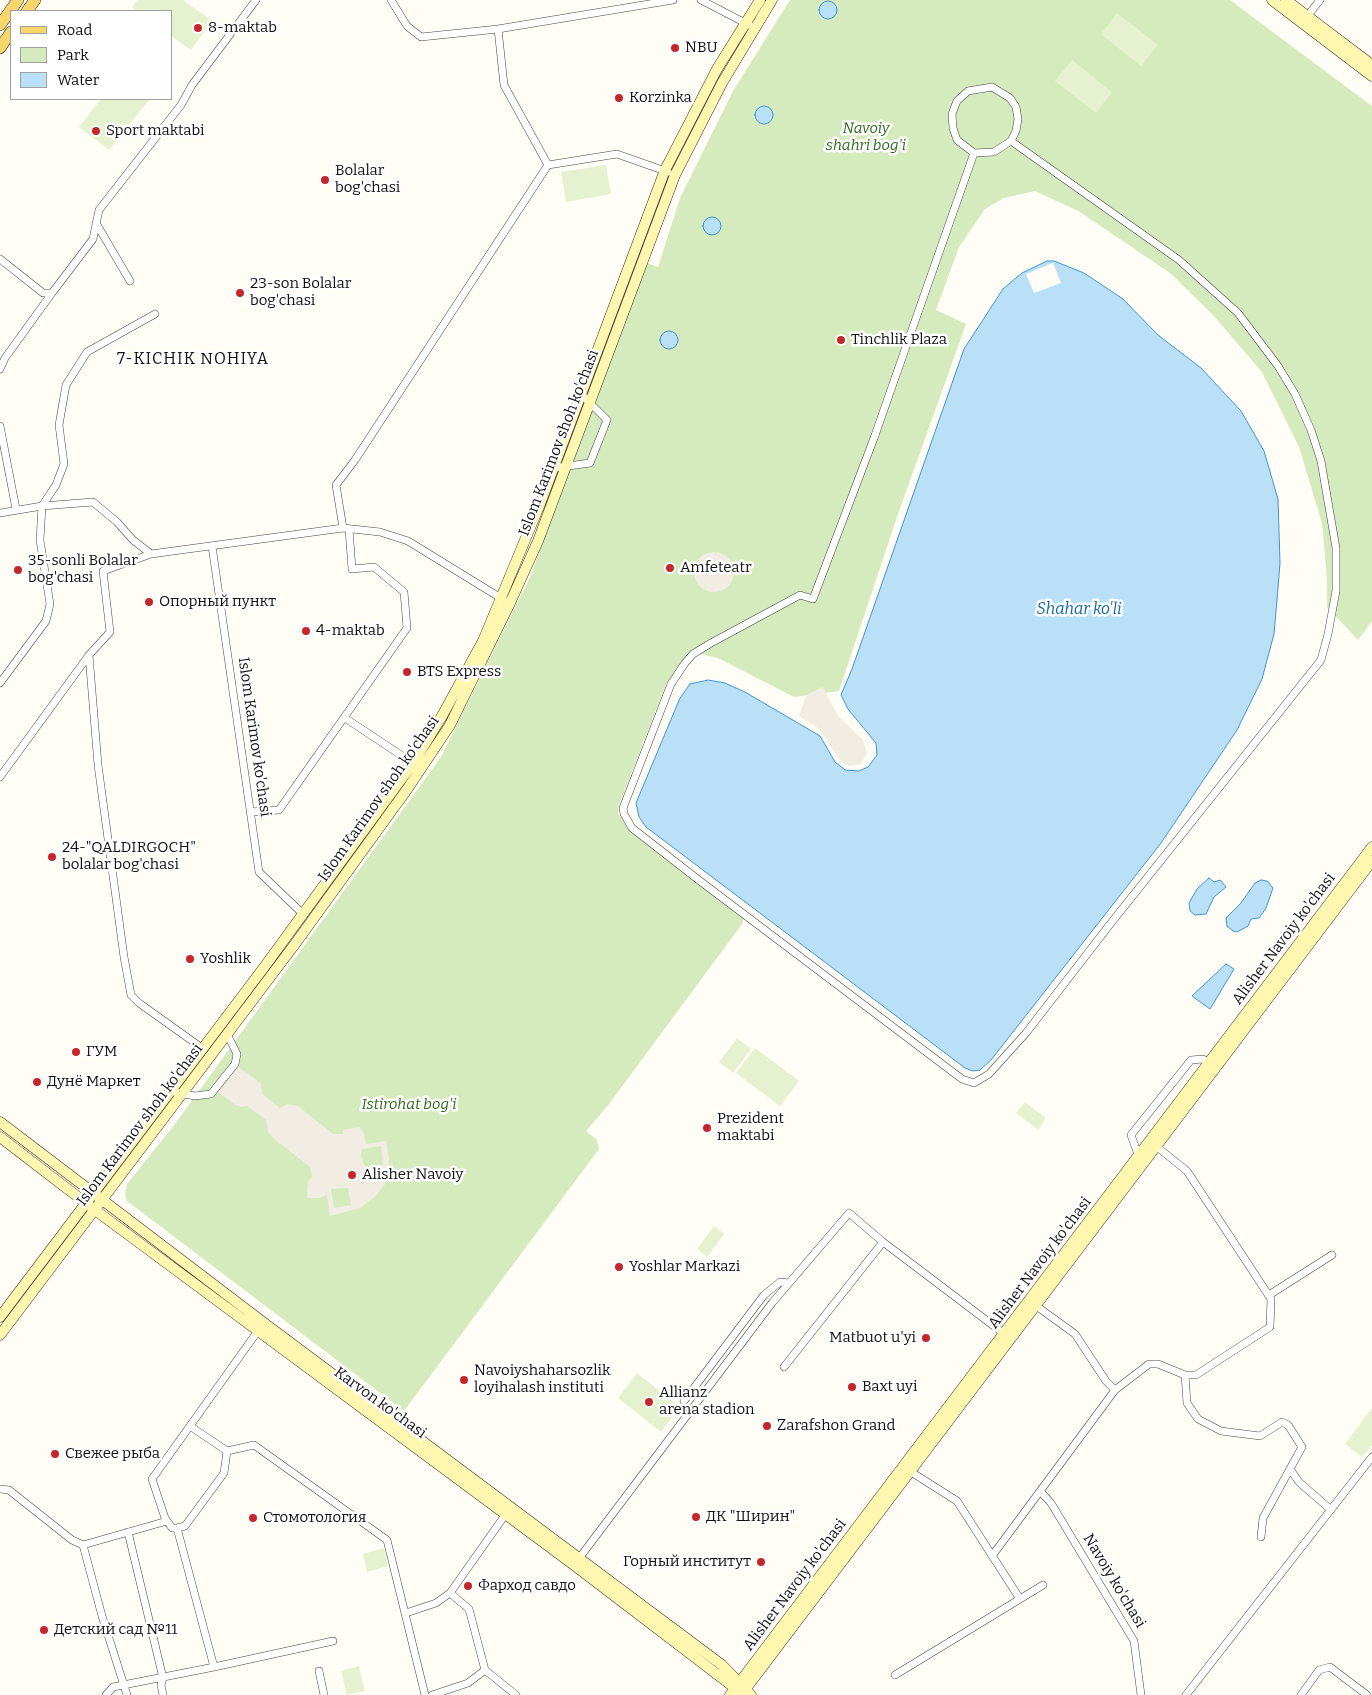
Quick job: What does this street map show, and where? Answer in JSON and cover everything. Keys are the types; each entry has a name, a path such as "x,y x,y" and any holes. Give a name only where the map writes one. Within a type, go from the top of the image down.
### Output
{"main road":[{"name":"Islom Karimov shoh ko'chasi","path":"559,468 582,395 665,170 717,69 760,0"},
{"name":"Islom Karimov shoh ko'chasi","path":"0,1336 227,1034 431,757 467,694 559,468 590,404 675,175 714,99 772,0"},
{"path":"1272,0 1305,19 1372,65"},
{"path":"1286,0 1305,19 1372,76"},
{"path":"0,25 10,11"},
{"path":"0,48 10,33"},
{"name":"Islom Karimov shoh ko'chasi","path":"0,1317 92,1192 303,914 413,763 506,600"},
{"name":"Alisher Navoiy ko'chasi","path":"742,1692 907,1469 1273,985 1372,847"},
{"name":"Alisher Navoiy ko'chasi","path":"1273,985 1372,861"},
{"name":"Alisher Navoiy ko'chasi","path":"1008,1336 1036,1305 1210,1063 1240,1029"},
{"path":"0,1122 103,1200 261,1328"},
{"name":"Karvon ko'chasi","path":"0,1137 95,1210 261,1328 577,1561 742,1692"}],"street":[{"path":"0,369 5,358 93,239 98,210 181,105 192,85 256,0"},
{"path":"391,0 407,26 421,37 498,29 673,0"},
{"path":"1305,19 1320,0"},
{"path":"704,1 755,28"},
{"path":"498,29 504,84 548,165"},
{"path":"992,87 1002,91 1010,98 1016,107 1018,119 1010,140 994,152 974,153 957,140 952,114 957,101 968,91 992,87"},
{"path":"974,153 874,438 813,599 800,595 693,654 671,684 623,808 624,814 632,828 962,1079 974,1083 989,1074 1026,1033 1110,923 1321,660 1336,591 1336,548 1321,461 1307,421 1278,366 1238,313 1179,260 1010,140"},
{"path":"250,812 279,810 407,628 404,592 374,567 352,569 346,529 336,485 355,460 548,165 616,154 675,175"},
{"path":"96,223 130,280"},
{"path":"0,258 43,293 52,293"},
{"path":"0,683 46,621 50,604 40,540 42,506 56,485 64,464 59,425 66,385 87,352 155,314"},
{"path":"559,468 590,463 607,420 582,395"},
{"path":"0,426 16,509"},
{"path":"0,513 16,509 93,502 117,522 133,540 151,554"},
{"path":"0,777 90,655 110,632 103,571 151,554 346,529 380,532 408,541 506,600"},
{"name":"Islom Karimov ko'chasi","path":"212,546 259,872 303,914"},
{"path":"90,655 98,765 124,957 132,995 202,1048"},
{"path":"345,718 413,763"},
{"path":"169,1091 195,1096 211,1094 236,1064 237,1054 227,1034"},
{"path":"992,1556 1115,1390 1149,1364 1158,1364 1185,1375 1196,1375 1270,1327 1271,1299 1187,1170 1148,1151 1131,1135 1191,1060 1203,1059 1210,1063"},
{"path":"577,1561 789,1283 849,1213 883,1242 1008,1336"},
{"path":"784,1367 883,1242"},
{"path":"1268,1295 1332,1255"},
{"path":"684,1401 764,1295 780,1282 789,1283"},
{"path":"1036,1305 1075,1334 1106,1381 1115,1390"},
{"path":"227,1451 224,1473 185,1526 172,1528 167,1521 152,1479 261,1328"},
{"path":"1185,1375 1187,1403 1198,1419 1221,1431 1260,1436 1282,1422 1288,1425 1302,1448 1263,1518 1261,1537"},
{"path":"190,1426 227,1451 254,1445 387,1540 425,1695"},
{"path":"1186,1695 1372,1457"},
{"path":"907,1469 957,1501 1020,1599"},
{"path":"1290,1469 1299,1482 1331,1510"},
{"path":"0,1489 9,1490 72,1540 83,1545 167,1521"},
{"name":"Navoiy ko'chasi","path":"1040,1491 1051,1503 1134,1642 1141,1695"},
{"path":"406,1613 436,1603 450,1593 508,1511"},
{"path":"178,1528 214,1667"},
{"path":"128,1532 163,1678 161,1685 163,1695"},
{"path":"83,1545 102,1616 127,1695"},
{"path":"895,1675 1043,1585"},
{"path":"450,1593 469,1609 485,1670 516,1695"},
{"path":"106,1695 113,1687 333,1641"},
{"path":"1301,1695 1319,1670 1330,1667 1367,1695"},
{"path":"432,1695 468,1682 485,1670"},
{"path":"319,1671 324,1695"}],"green space":[{"path":"137,0 183,0 212,21 191,50 172,37 172,10 136,10 132,7"},
{"name":"Istirohat bog'i","path":"790,0 1230,0 1372,106 1372,621 1358,640 1327,607 1327,579 1322,523 1299,447 1262,372 1212,314 1170,273 1080,212 1035,191 1004,198 985,209 959,247 936,310 966,324 898,514 839,691 794,697 718,658 690,652 666,684 619,805 618,813 626,825 744,918 742,924 609,1104 586,1131 597,1140 599,1149 404,1411 127,1201 125,1194 127,1184 175,1124 441,757 531,575 644,262 658,267 680,198 733,91"},
{"path":"1117,13 1158,45 1141,66 1101,34"},
{"path":"1072,60 1112,92 1096,113 1055,81"},
{"path":"100,100 149,100 109,150 79,127"},
{"path":"606,165 611,194 566,202 561,172"},
{"path":"737,1038 751,1049 733,1073 719,1062"},
{"path":"755,1048 799,1081 780,1106 736,1073"},
{"path":"1025,1102 1046,1118 1038,1130 1016,1113"},
{"path":"714,1226 724,1234 707,1257 697,1249"},
{"name":"Allianz arena stadion","path":"637,1373 680,1407 661,1432 618,1398"},
{"path":"1372,1408 1372,1445 1362,1457 1345,1444"},
{"path":"384,1548 388,1566 367,1572 363,1554"},
{"path":"359,1666 365,1691 347,1695 341,1671"}],"shaded area":[{"path":"718,552 725,555 731,561 734,572 733,580 725,589 718,592 710,592 703,589 695,580 694,568 697,561 706,553"},
{"path":"823,687 838,716 863,740 867,753 861,764 849,766 841,762 819,729 799,716 806,695"},
{"path":"238,1067 261,1084 262,1094 280,1108 288,1104 298,1106 333,1134 343,1134 343,1130 360,1127 364,1133 366,1144 386,1141 389,1159 385,1184 376,1196 360,1208 330,1216 327,1195 319,1198 307,1198 308,1182 312,1176 310,1167 273,1138 268,1132 266,1120 247,1106 241,1107 234,1104 218,1092","holes":["381,1146 383,1165 365,1167 361,1155 362,1149","348,1188 351,1205 334,1208 331,1189"]}],"water":[{"path":"824,1 832,1 837,6 835,17 824,19 819,14 819,6"},
{"path":"760,106 768,106 773,111 771,122 760,124 755,119 755,111"},
{"path":"708,217 716,217 721,222 719,233 708,235 703,230 703,222"},
{"name":"Shahar ko'li","path":"1047,261 1054,261 1084,273 1123,299 1158,335 1201,368 1241,411 1264,451 1278,499 1280,563 1274,634 1262,679 1237,730 1161,843 991,1060 980,1070 973,1071 965,1068 646,827 639,817 636,803 680,698 690,684 708,680 725,683 745,692 820,736 835,762 845,770 859,771 868,767 877,755 876,743 848,709 841,695 852,669 964,349 1003,289 1022,273"},
{"path":"665,331 673,331 678,336 676,347 665,349 660,344 660,336"},
{"path":"1209,878 1214,882 1220,880 1226,887 1214,897 1206,914 1195,915 1190,911 1189,903 1197,889"},
{"path":"1261,880 1267,881 1273,888 1266,908 1259,918 1251,919 1248,926 1237,932 1233,931 1227,926 1226,918 1241,903 1255,883"},
{"path":"1226,964 1234,969 1210,1009 1192,996"}],"pier":[{"path":"1053,263 1061,283 1034,293 1026,274"}],"place":[{"name":"8-maktab","path":"198,28"},
{"name":"NBU","path":"675,48"},
{"name":"Korzinka","path":"619,98"},
{"name":"Sport maktabi","path":"96,131"},
{"name":"Bolalar bog'chasi","path":"325,180"},
{"name":"23-son Bolalar bog'chasi","path":"240,293"},
{"name":"Tinchlik Plaza","path":"841,340"},
{"name":"Amfeteatr","path":"670,568"},
{"name":"35-sonli Bolalar bog'chasi","path":"18,570"},
{"name":"Опорный пункт","path":"149,602"},
{"name":"4-maktab","path":"306,631"},
{"name":"BTS Express","path":"407,672"},
{"name":"24-\"QALDIRGOCH\" bolalar bog'chasi","path":"52,857"},
{"name":"Yoshlik","path":"190,959"},
{"name":"ГУМ","path":"76,1052"},
{"name":"Дунё Маркет","path":"37,1082"},
{"name":"Prezident maktabi","path":"707,1128"},
{"name":"Alisher Navoiy","path":"352,1175"},
{"name":"Yoshlar Markazi","path":"619,1267"},
{"name":"Matbuot u'yi","path":"926,1338"},
{"name":"Navoiyshaharsozlik loyihalash instituti","path":"464,1380"},
{"name":"Baxt uyi","path":"852,1387"},
{"name":"Allianz arena stadion","path":"649,1402"},
{"name":"Zarafshon Grand","path":"767,1426"},
{"name":"Свежее рыба","path":"55,1454"},
{"name":"ДК \"Ширин\"","path":"696,1517"},
{"name":"Стомотология","path":"253,1518"},
{"name":"Горный институт","path":"761,1562"},
{"name":"Фарход савдо","path":"468,1586"},
{"name":"Детский сад №11","path":"44,1630"}],"district":[{"name":"7-KICHIK NOHIYA","path":"193,360"}],"park label":[{"name":"Navoiy shahri bog'i","path":"866,138"}]}
